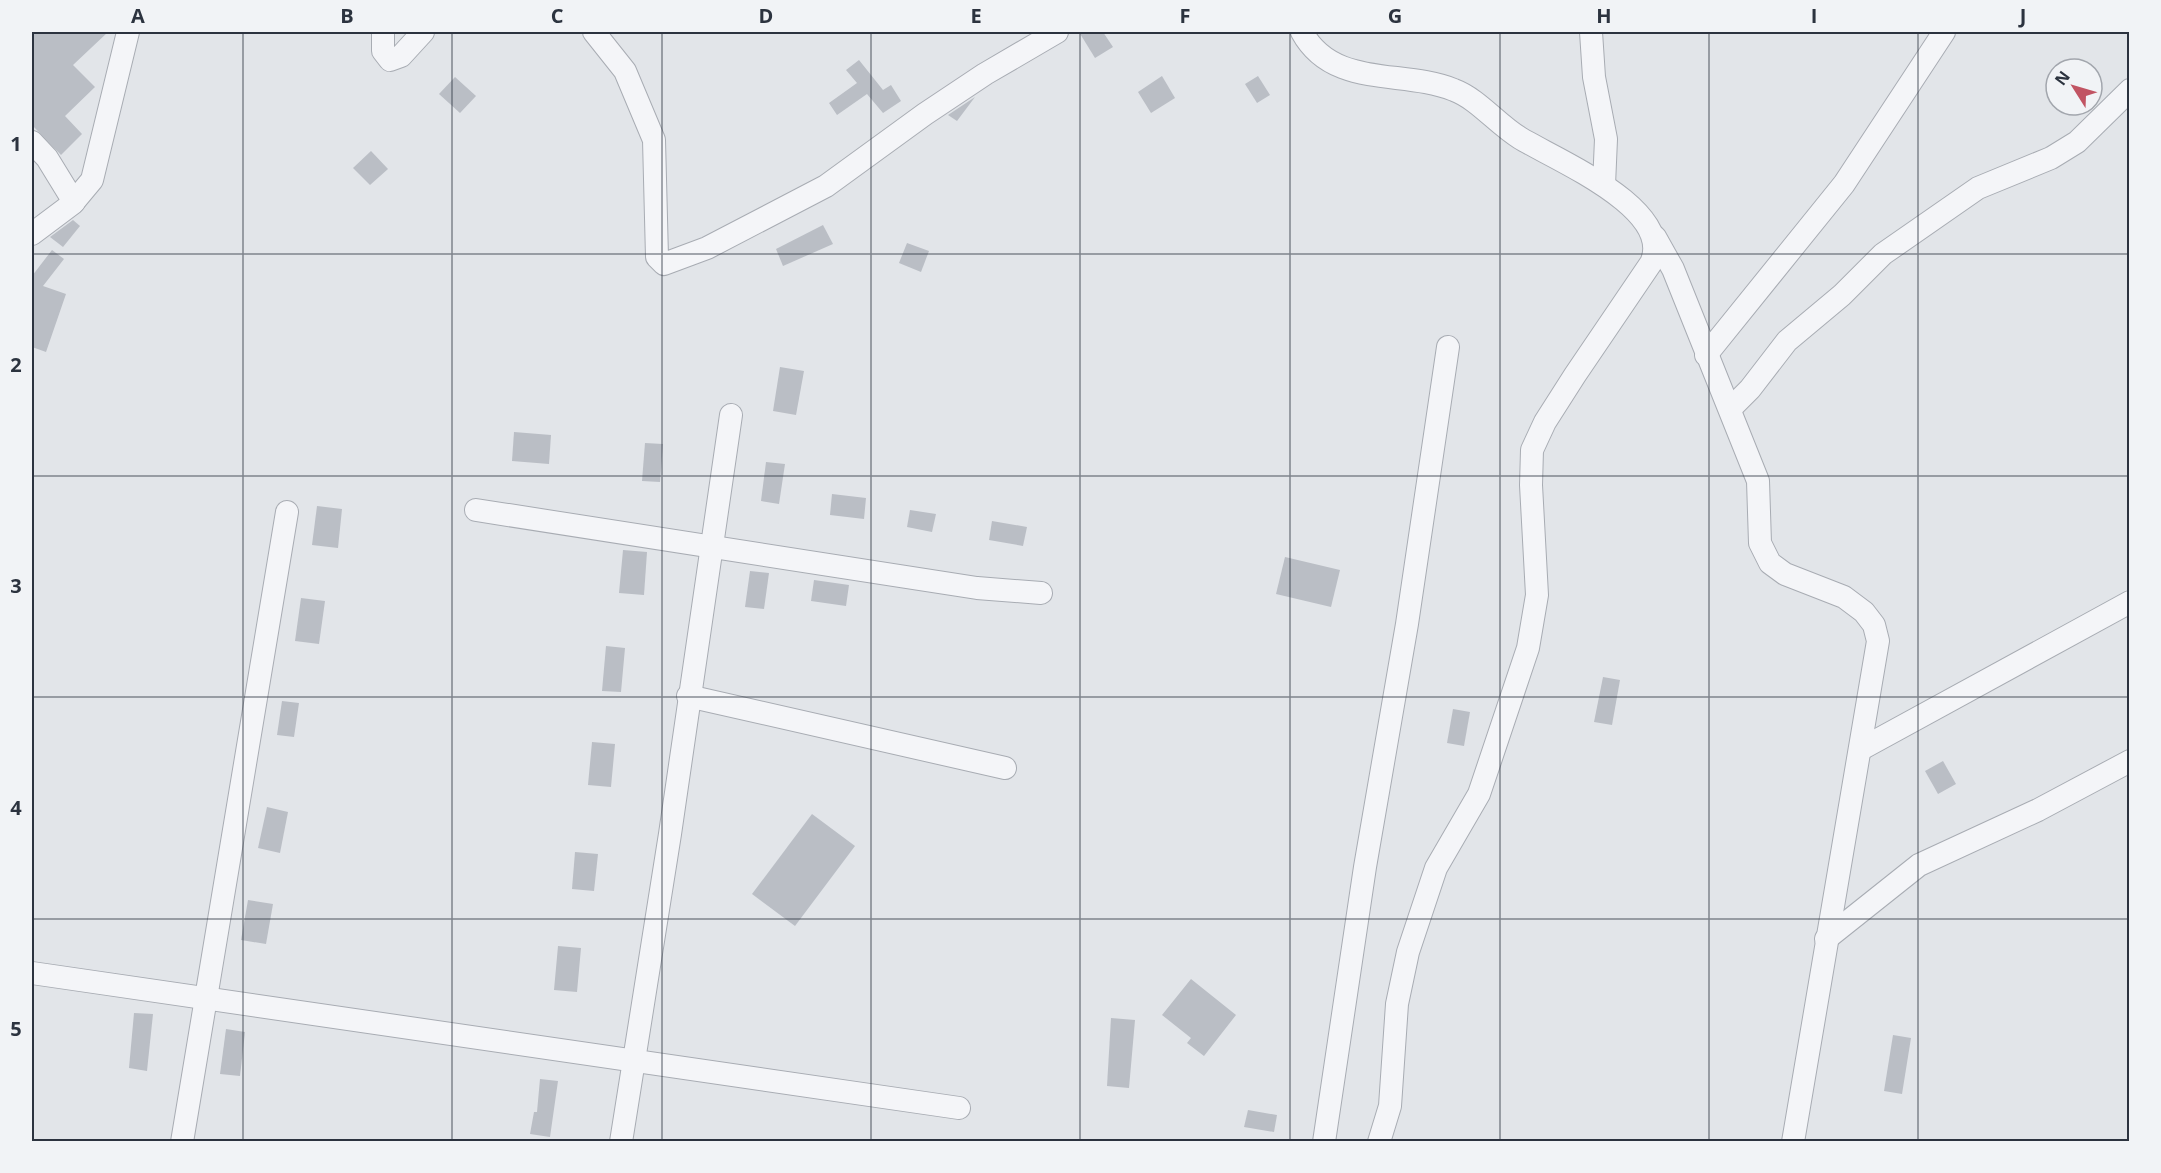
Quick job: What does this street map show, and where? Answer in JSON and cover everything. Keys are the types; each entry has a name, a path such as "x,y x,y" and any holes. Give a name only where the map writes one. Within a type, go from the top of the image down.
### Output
{"street":[{"path":"32,234 74,202 92,180 128,32"},
{"path":"383,32 383,51 390,60 401,56 423,32"},
{"path":"594,32 626,71 654,140 657,257 664,264 707,248 826,186 950,97 1057,32"},
{"path":"1302,32 1316,50 1338,65 1354,72 1455,90 1519,137 1604,185 1648,226 1673,268 1758,482 1760,543 1770,563 1785,574 1844,597 1864,612 1874,625 1878,641 1793,1142"},
{"path":"1591,32 1594,77 1606,139 1604,185"},
{"path":"1706,355 1844,184 1944,32"},
{"path":"1730,409 1750,389 1787,340 1842,295 1883,254 1978,188 2051,158 2077,142 2130,90"},
{"path":"32,142 47,158 74,202"},
{"path":"1379,1142 1390,1106 1397,1004 1408,952 1436,867 1479,794 1528,648 1537,595 1531,485 1532,450 1545,422 1575,375 1652,263 1655,251 1648,226"},
{"path":"1324,1142 1365,867 1407,624 1448,347"},
{"path":"621,1142 632,1061 670,834 688,696 731,415"},
{"path":"476,510 976,588 1041,593"},
{"path":"182,1142 286,512"},
{"path":"1861,749 2130,602"},
{"path":"688,696 1005,768"},
{"path":"1826,939 1919,865 2038,810 2130,761"},
{"path":"32,973 959,1108"}],"building":[{"path":"32,32 108,32 73,65 95,87 65,116 82,134 61,155 32,125"},
{"path":"1079,32 1103,32 1113,47 1095,58"},
{"path":"859,60 883,90 891,85 901,101 883,113 867,94 837,115 829,103 857,83 846,70"},
{"path":"1162,76 1175,98 1151,113 1138,92"},
{"path":"1258,76 1270,95 1257,103 1245,84"},
{"path":"455,77 476,96 460,113 439,94"},
{"path":"975,97 957,121 948,115"},
{"path":"371,151 388,169 370,185 353,168"},
{"path":"73,220 80,226 63,247 50,237"},
{"path":"823,225 833,244 783,266 776,249"},
{"path":"907,243 929,251 921,272 899,263"},
{"path":"52,250 64,259 43,286 66,294 46,352 32,347 32,276"},
{"path":"780,367 804,371 796,415 773,411"},
{"path":"514,432 551,435 549,464 512,461"},
{"path":"645,443 663,444 660,482 642,481"},
{"path":"766,462 785,464 779,504 761,501"},
{"path":"832,494 866,498 864,519 830,515"},
{"path":"317,506 342,509 338,548 312,545"},
{"path":"910,510 936,514 932,532 907,527"},
{"path":"992,521 1027,527 1023,546 989,540"},
{"path":"623,550 647,552 644,595 619,593"},
{"path":"1285,557 1340,570 1331,607 1276,594"},
{"path":"750,571 769,573 764,609 745,607"},
{"path":"814,580 849,585 846,606 811,601"},
{"path":"301,598 325,601 319,644 295,641"},
{"path":"606,646 625,648 621,692 602,691"},
{"path":"1603,677 1620,680 1612,725 1594,722"},
{"path":"282,701 299,703 294,737 277,735"},
{"path":"1453,709 1470,712 1464,746 1447,743"},
{"path":"592,742 615,744 611,787 588,785"},
{"path":"1943,761 1956,784 1938,794 1925,771"},
{"path":"267,807 288,812 280,853 258,848"},
{"path":"812,814 855,846 795,926 752,894"},
{"path":"575,852 598,854 594,891 572,889"},
{"path":"248,900 273,904 266,944 241,940"},
{"path":"558,946 581,948 577,992 554,990"},
{"path":"1191,979 1236,1015 1204,1056 1187,1043 1191,1038 1162,1015"},
{"path":"134,1013 153,1014 147,1071 129,1068"},
{"path":"1111,1018 1135,1020 1129,1088 1107,1086"},
{"path":"226,1029 245,1032 240,1076 220,1074"},
{"path":"1893,1035 1911,1038 1902,1094 1884,1091"},
{"path":"540,1079 558,1081 550,1137 530,1134 534,1112 537,1112"},
{"path":"1248,1110 1277,1115 1274,1132 1244,1127"}]}
